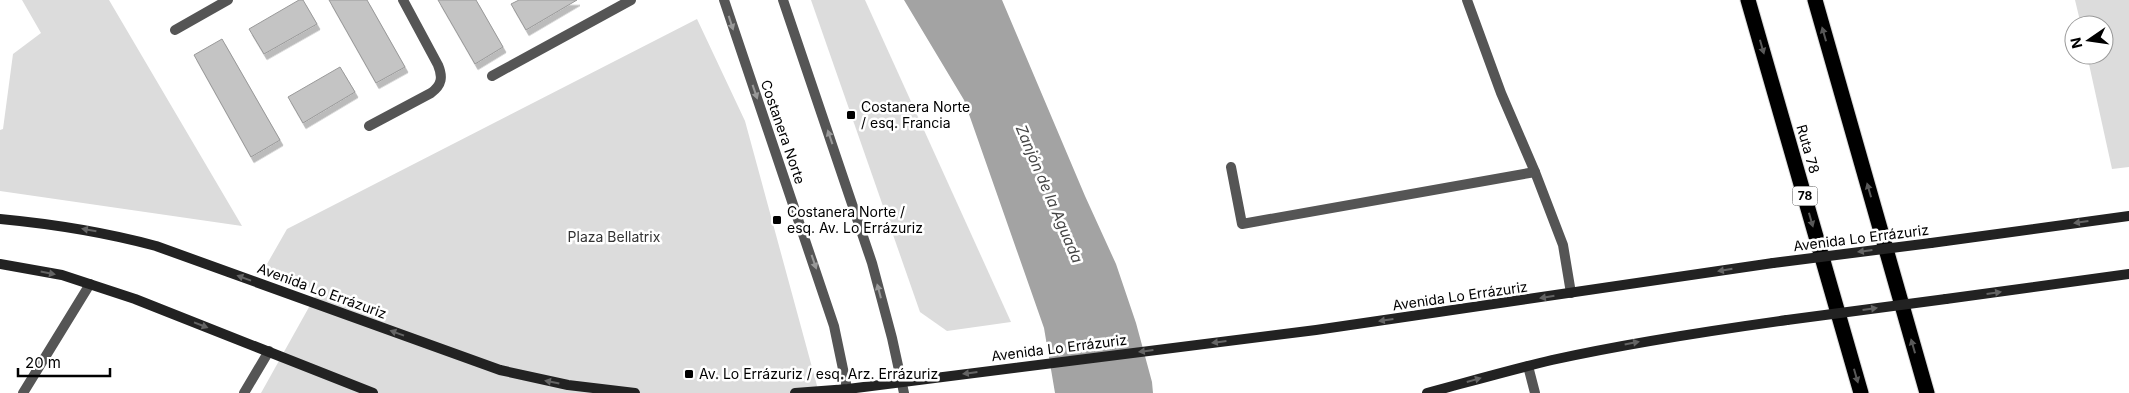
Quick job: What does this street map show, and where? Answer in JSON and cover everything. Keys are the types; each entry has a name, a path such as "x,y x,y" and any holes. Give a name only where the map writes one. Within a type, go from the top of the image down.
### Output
{"highway":[{"name":"Ruta 78","path":"1748,0 1861,393"},
{"path":"1815,0 1927,393"}],"main road":[{"name":"Avenida Lo Errázuriz","path":"794,393 848,391 903,381 1326,329 1773,263 2129,216"},
{"name":"Avenida Lo Errázuriz","path":"0,219 62,225 119,236 156,246 500,370 568,385 634,393"},
{"path":"0,264 62,275 135,299 374,393"},
{"path":"1427,393 1528,366 1661,338 2129,274"}],"street":[{"path":"175,30 228,0"},
{"path":"369,126 431,93 441,82 441,73 438,65 403,0"},
{"path":"492,76 631,0"},
{"name":"Costanera Norte","path":"724,0 824,292 834,326 848,391"},
{"path":"784,0 872,263 903,381 904,393"},
{"path":"1467,0 1501,93 1535,172 1563,245 1571,293"},
{"path":"1231,167 1242,224 1535,172"},
{"path":"23,393 90,284"},
{"path":"244,393 269,351"},
{"path":"1528,366 1534,393"}],"green space":[{"path":"22,0 109,0 242,226 0,191 0,130 3,129 13,54 41,33"},
{"path":"811,0 865,0 1011,322 947,331 920,312"},
{"path":"2075,0 2129,0 2129,167 2112,169 2089,65 2114,65 2114,15 2079,15"},
{"name":"Plaza Bellatrix","path":"697,19 745,121 819,393 261,393 318,291 263,271 287,229"}],"water":[{"name":"Zanjón de la Aguada","path":"904,0 1002,0 1085,196 1116,264 1136,323 1152,382 1153,393 1055,393 1044,328 964,100"}],"building":[{"path":"299,0 303,0 317,24 264,54 249,29"},
{"path":"329,0 367,0 405,67 376,83"},
{"path":"438,0 476,0 503,47 475,64"},
{"path":"519,0 577,0 526,30 511,4"},
{"path":"222,39 280,140 251,157 194,55"},
{"path":"340,67 355,92 303,123 288,97"}],"place":[{"name":"Costanera Norte / esq. Francia","path":"851,115"},
{"name":"Costanera Norte / esq. Av. Lo Errázuriz","path":"777,220"},
{"name":"Av. Lo Errázuriz / esq. Arz. Errázuriz","path":"689,374"}]}
